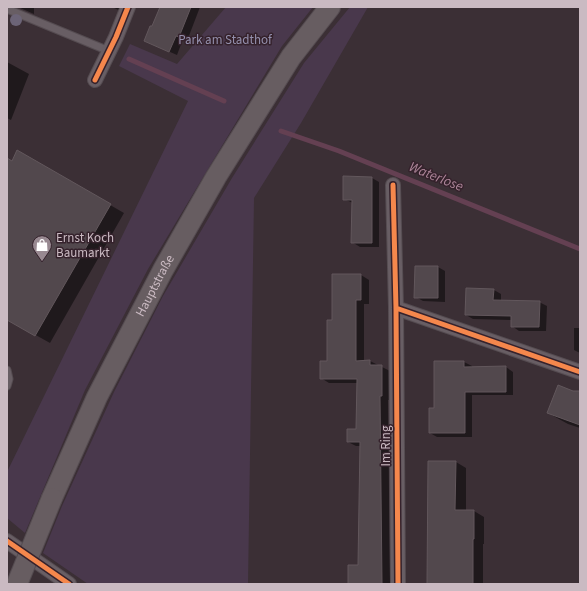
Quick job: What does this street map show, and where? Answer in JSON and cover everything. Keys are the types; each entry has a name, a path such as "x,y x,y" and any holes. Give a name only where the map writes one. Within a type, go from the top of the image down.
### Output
{"main road":[{"name":"Hauptstraße","path":"17,584 52,498 97,397 167,264 216,177 291,57 330,7"}],"street":[{"path":"95,80 128,7"},
{"name":"Im Ring","path":"393,185 396,308 398,584"},
{"path":"396,308 580,372"},
{"path":"7,541 70,584"}],"lane":[{"path":"7,9 109,51"},
{"path":"7,370 9,379 7,386"}],"green space":[{"name":"Park am Stadthof","path":"226,7 313,7 282,46 148,269 85,390 25,533 7,518 7,472 188,101 119,66 130,44 177,64"},
{"path":"350,7 368,7 301,123 254,198 248,584 88,584 43,553 62,506 114,392 163,296 232,178 304,63"}],"building":[{"path":"160,7 191,7 179,37 176,36 169,52 144,41"},
{"name":"Ernst Koch Baumarkt","path":"17,150 111,204 35,336 7,320 7,158 12,161"},
{"path":"343,176 372,177 372,243 351,243 352,200 343,200"},
{"path":"415,266 438,266 438,298 414,298"},
{"path":"332,274 361,274 361,300 356,300 356,361 370,360 370,365 382,365 382,396 380,396 382,584 348,584 348,565 358,565 360,442 347,442 347,429 356,429 357,379 320,379 320,361 327,361 327,320 332,320"},
{"path":"466,288 494,289 493,300 540,301 539,327 511,327 511,316 465,315"},
{"path":"434,361 464,361 464,367 506,366 506,392 465,392 465,433 429,433 429,408 434,408"},
{"path":"558,385 573,391 580,391 580,425 547,413"},
{"path":"428,461 456,461 455,510 474,510 473,584 427,584"}],"waterway":[{"name":"Waterlose","path":"129,59 224,101"},
{"name":"Waterlose","path":"281,131 339,151 580,249"}],"cycle path":[{"path":"95,80 116,37 128,7"},
{"path":"393,185 396,308 398,584"},
{"path":"396,308 580,372"},
{"path":"7,541 69,584"}],"place":[{"name":"Ernst Koch Baumarkt","path":"42,262"}]}
